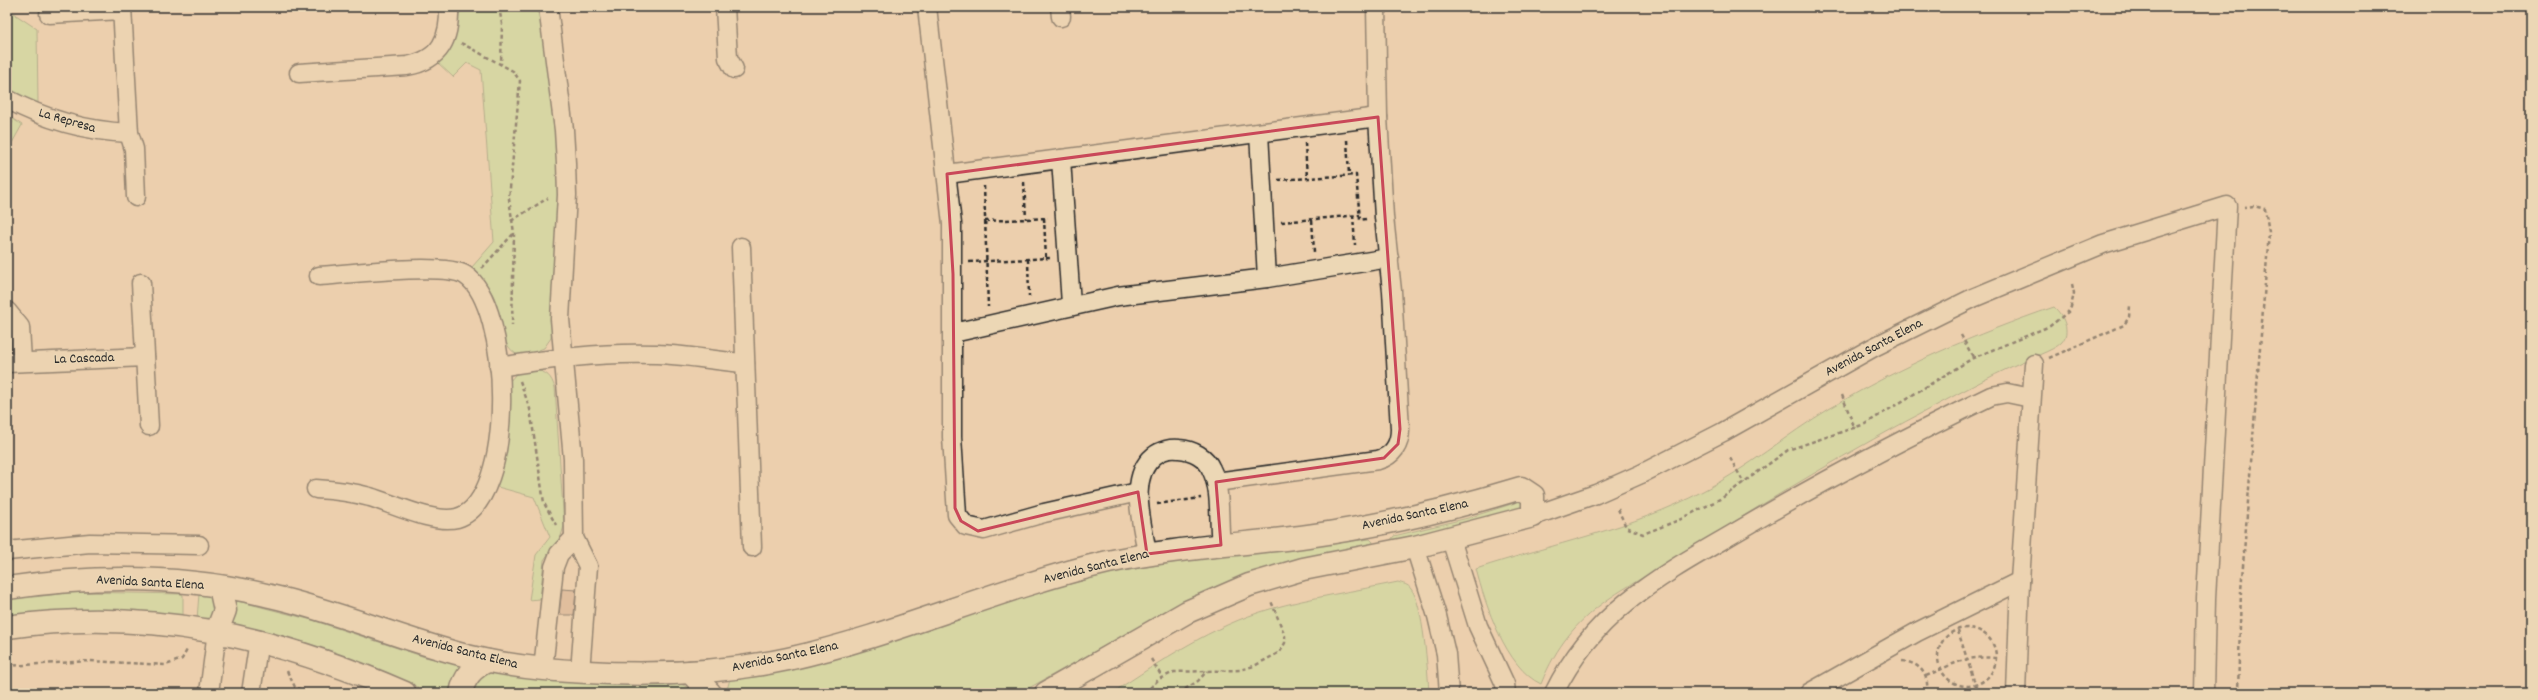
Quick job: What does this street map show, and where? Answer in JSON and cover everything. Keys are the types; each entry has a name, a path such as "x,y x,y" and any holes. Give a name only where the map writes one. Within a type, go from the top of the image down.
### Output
{"street":[{"path":"299,73 414,65 434,55 447,36 449,7"},
{"path":"548,7 564,130 567,187 561,288 564,358 574,459 574,538 588,566 580,672"},
{"path":"725,7 728,58 734,70"},
{"path":"927,7 952,224 952,437 955,508 957,515 966,526 984,530 1068,507 1139,499"},
{"path":"1216,489 1378,460 1394,451 1400,437 1389,258 1384,217 1378,117 1376,7"},
{"path":"49,14 122,8 129,133 134,149 136,197"},
{"name":"La Represa","path":"7,99 56,121 86,129 129,133"},
{"path":"947,174 1378,117"},
{"path":"1259,133 1267,278"},
{"path":"1061,159 1071,304"},
{"path":"2204,693 2206,599 2227,206"},
{"name":"Avenida Santa Elena","path":"1046,693 1174,619 1249,586 1303,569 1451,539 1533,516 1596,494 1673,459 1874,346 1973,298 2103,244 2227,206"},
{"path":"741,247 752,547"},
{"path":"953,333 1071,304 1163,289 1267,278 1389,258"},
{"path":"316,488 349,492 432,517 448,519 465,515 481,498 492,468 499,430 506,366 486,305 472,280 459,272 443,269 319,276"},
{"path":"141,283 149,426"},
{"name":"La Cascada","path":"7,311 20,327 14,362 145,356"},
{"path":"506,366 564,358 628,354 658,354 745,363"},
{"path":"2016,693 2020,581 2034,364"},
{"path":"1554,693 1575,655 1595,632 1638,593 1677,567 1865,459 1990,396 2007,393 2031,398"},
{"path":"1147,554 1138,482 1144,466 1156,454 1176,448 1186,449 1204,459 1210,467 1216,489 1221,545"},
{"name":"Avenida Santa Elena","path":"7,588 79,580 116,579 220,587 297,602 387,632 488,661 543,669 580,672 640,674 690,672 756,665 826,650 1048,578 1147,554 1305,536 1420,516 1521,488 1533,496 1533,516"},
{"path":"543,669 554,567 559,554 574,538"},
{"path":"1451,539 1478,626 1511,692"},
{"path":"7,551 102,543 199,545"},
{"path":"1416,547 1437,616 1446,654 1449,693"},
{"path":"1809,693 1955,622 2020,581"},
{"path":"209,693 216,631 224,610 220,587"},
{"path":"7,627 97,621 160,624 216,631 259,640 327,661 405,693"},
{"path":"251,693 259,640"},
{"path":"461,693 465,680 472,670 488,661"},
{"path":"690,672 710,693"}],"path":[{"path":"499,7 502,24 501,64"},
{"path":"447,36 501,64 516,74 521,86 509,199 514,233 512,328"},
{"path":"1345,121 1349,175"},
{"path":"1304,127 1307,178"},
{"path":"1024,164 1026,219"},
{"path":"983,169 989,324"},
{"path":"1261,181 1356,175 1360,220 1384,217"},
{"path":"512,221 567,187"},
{"path":"2227,206 2254,206 2265,209 2269,232 2240,591 2238,693"},
{"path":"1353,215 1356,264"},
{"path":"1264,224 1360,215"},
{"path":"985,220 1065,217"},
{"path":"1044,218 1046,259"},
{"path":"1312,219 1315,271"},
{"path":"472,280 514,233"},
{"path":"987,261 1068,258"},
{"path":"1028,259 1029,314"},
{"path":"1618,509 1626,527 1637,533 1649,533 1703,509 1744,483 1788,450 1855,429 1913,396 1973,358 2012,340 2041,330 2059,319 2071,307 2074,293 2072,284"},
{"path":"2034,364 2124,325 2129,317 2130,306"},
{"path":"1961,335 1973,358"},
{"path":"506,366 528,400 544,503 553,523 566,534 574,538"},
{"path":"1842,395 1855,429"},
{"path":"1730,458 1744,483"},
{"path":"1139,499 1216,489"},
{"path":"1145,693 1162,677 1182,671 1226,671 1254,666 1280,652 1285,643 1285,636 1274,613 1271,601"},
{"path":"1955,622 1978,693"},
{"path":"1955,622 1984,634 1993,645 1996,658 1992,672 1982,682 1976,685 1969,686 1955,684 1941,670 1939,663 1940,649 1955,622"},
{"path":"7,666 90,661 166,665 182,659 188,649"},
{"path":"1926,676 1975,656 2017,661"},
{"path":"1151,659 1162,677"},
{"path":"1899,661 1916,665 1926,676 1927,693"},
{"path":"286,669 295,687 308,693"},
{"path":"1179,693 1198,681 1207,671"}],"highlighted area":[{"path":"1378,117 1400,429 1398,444 1384,458 1216,482 1221,545 1147,554 1138,492 978,531 961,521 955,508 953,274 947,174"}],"green space":[{"path":"461,7 539,7 558,131 560,181 551,338 544,348 521,357 513,352 504,339 494,297 484,281 472,267 494,242 481,70 467,63 453,77 437,62 453,43 457,31"},
{"path":"7,9 37,29 38,103 18,99 7,90"},
{"path":"7,115 22,125 7,152"},
{"path":"2054,307 2063,319 2066,329 2064,339 2057,346 1986,379 1874,439 1781,493 1622,590 1584,618 1568,636 1554,658 1541,684 1529,676 1517,664 1507,650 1491,617 1476,569 1620,526 1649,516 1676,504 1720,482 1829,409 1856,393 1939,352 1996,328"},
{"path":"7,321 12,335 11,342 7,349"},
{"path":"535,370 548,375 555,388 564,526 561,536 544,560 540,599 529,600 536,555 550,537 534,497 494,486 509,382 516,374"},
{"path":"1524,500 1525,506 1477,524 1389,542 1394,536 1468,518"},
{"path":"1370,539 1373,542 1372,546 1171,609 1020,693 726,693 730,679 852,653 1040,592 1110,573 1177,562"},
{"path":"1398,582 1410,587 1419,608 1424,638 1429,693 1112,693 1188,645 1208,634 1249,616 1302,601"},
{"path":"77,592 181,594 183,595 183,615 7,617 7,600"},
{"path":"199,594 210,595 217,603 211,618 197,619"},
{"path":"234,600 312,620 425,657 472,667 455,693 432,693 327,650 273,634 229,625"},
{"path":"489,672 605,682 681,684 698,693 470,693 471,685"}],"building":[{"path":"562,589 576,590 574,615 559,615"}]}
